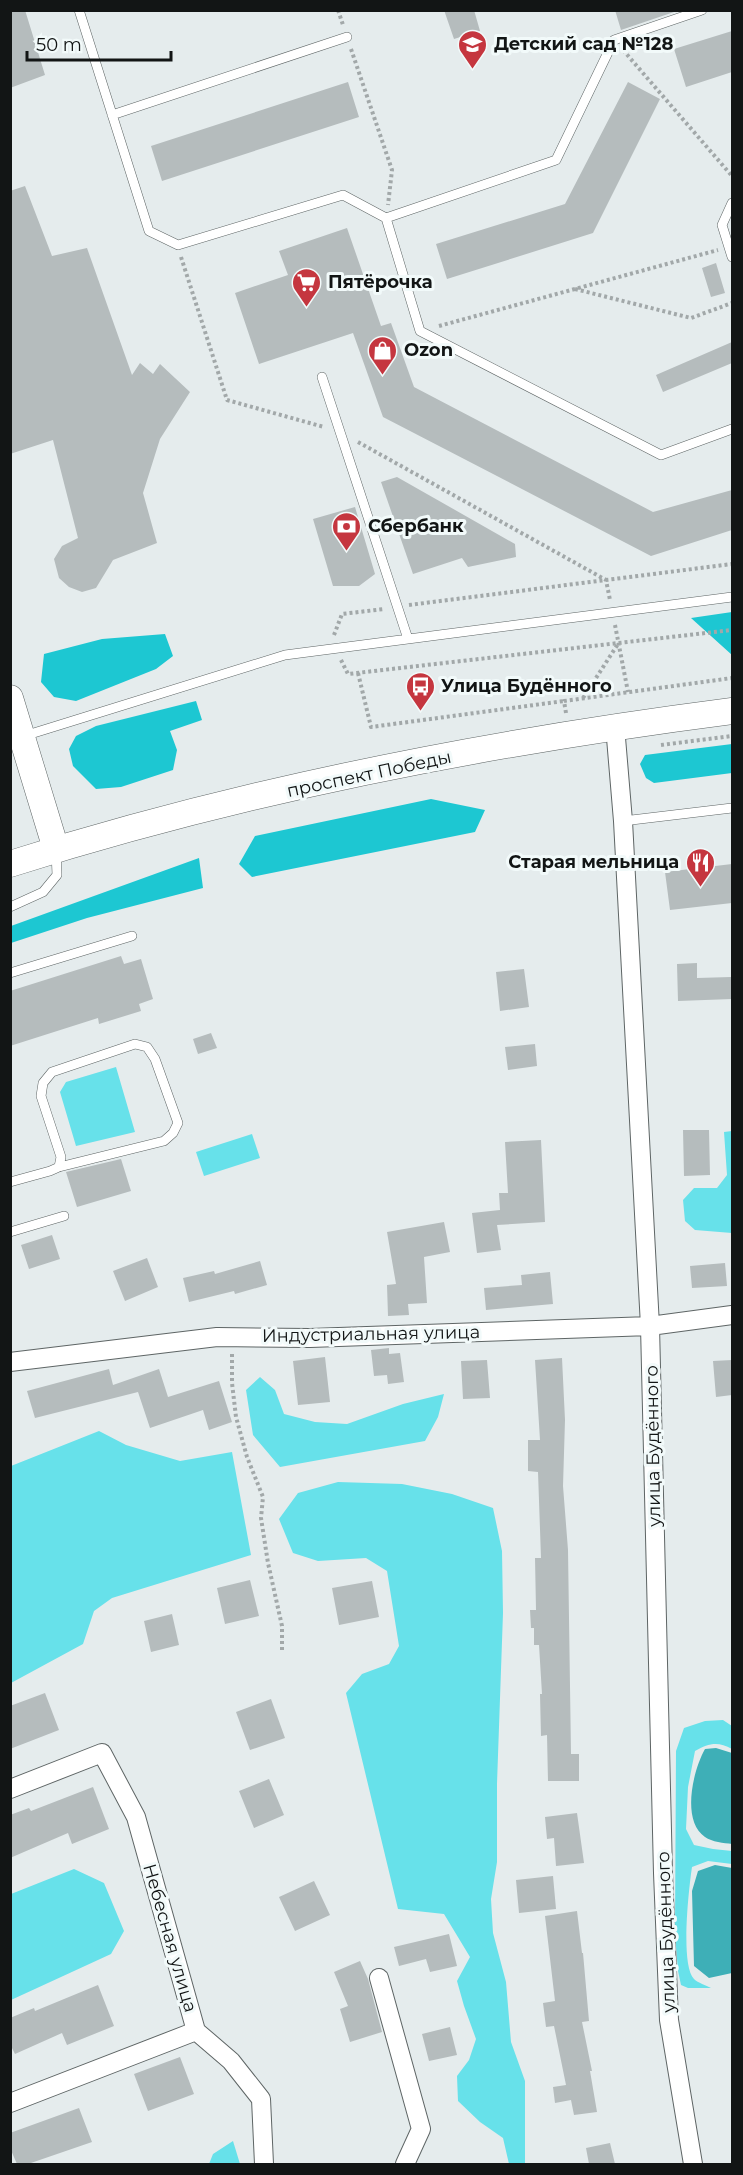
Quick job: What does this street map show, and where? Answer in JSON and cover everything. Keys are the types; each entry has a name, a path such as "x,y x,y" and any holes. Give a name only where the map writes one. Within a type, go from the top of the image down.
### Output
{"main road":[{"path":"10,698 24,736 56,849"},
{"name":"проспект Победы","path":"10,864 133,826 356,774 615,726 732,711"}],"street":[{"name":"улица Будённого","path":"615,726 623,820 650,1326 663,1873 669,2020 693,2164"},
{"name":"Индустриальная улица","path":"10,1362 217,1337 310,1338 650,1326 732,1315"},
{"name":"Небесная улица","path":"10,1789 102,1753 136,1817 196,2031 10,2103"},
{"path":"379,1978 421,2129 405,2164"},
{"path":"196,2031 231,2061 261,2099 264,2164"}],"lane":[{"path":"79,10 148,231 178,245 343,195 386,218 420,331 661,455 732,429"},
{"path":"386,218 556,160 614,40 690,12 702,10"},
{"path":"112,115 347,37"},
{"path":"732,203 722,225 732,257"},
{"path":"322,377 408,639"},
{"path":"24,736 285,655 334,643 408,639 732,597"},
{"path":"623,820 732,808"},
{"path":"10,907 43,892 57,875 56,849"},
{"path":"10,973 132,936"},
{"path":"10,1182 59,1167 164,1141 177,1124 155,1059 147,1047 135,1044 52,1072 43,1083 41,1096 61,1157 59,1167"},
{"path":"10,1232 64,1216"}],"path":[{"path":"338,10 393,170 386,218"},
{"path":"614,40 732,176"},
{"path":"178,245 227,400 340,432 606,580"},
{"path":"420,331 729,248"},
{"path":"575,289 691,318 732,303"},
{"path":"732,564 342,614 334,643 348,674 732,630"},
{"path":"606,580 628,692"},
{"path":"583,698 619,644"},
{"path":"358,673 371,727 564,701"},
{"path":"232,1337 232,1383 236,1417 247,1457 263,1497 261,1518 282,1626 282,1650"}],"shaded area":[{"path":"732,612 732,655 691,618"},
{"path":"165,634 173,656 156,669 76,701 54,697 41,682 44,654 102,639"},
{"path":"196,701 202,720 170,731 177,750 173,770 121,787 96,789 73,766 69,749 76,736 96,726"},
{"path":"732,744 732,773 654,783 646,778 640,764 645,755"},
{"path":"431,799 485,810 475,832 252,877 239,864 255,836"},
{"path":"199,858 203,888 87,918 11,943 11,926"},
{"path":"116,1067 135,1132 76,1146 60,1092 66,1082"},
{"path":"732,1131 732,1233 695,1230 685,1221 683,1200 694,1188 717,1188 727,1175 724,1132"},
{"path":"252,1134 260,1158 204,1176 196,1152"},
{"path":"260,1377 275,1390 284,1414 315,1422 347,1424 403,1404 444,1394 438,1417 425,1441 280,1467 253,1435 246,1390"},
{"path":"99,1431 126,1445 180,1461 232,1452 251,1555 112,1598 94,1611 83,1644 11,1683 11,1466"},
{"path":"338,1482 402,1484 452,1494 493,1508 502,1551 503,1613 497,1784 497,1862 491,1899 493,1933 506,1982 511,2042 525,2081 525,2164 509,2164 503,2138 480,2122 458,2101 457,2076 469,2060 476,2039 457,1981 470,1957 444,1914 398,1909 346,1693 362,1674 389,1664 399,1646 387,1571 366,1558 318,1561 293,1553 279,1519 298,1493"},
{"path":"723,1720 732,1726 732,1749 714,1744 695,1751 688,1787 686,1829 694,1845 732,1851 732,1864 708,1861 692,1867 686,1943 687,1958 694,1979 711,1988 688,1988 681,1985 675,1933 676,1751 684,1728 705,1721"},
{"path":"716,1748 732,1753 732,1844 705,1837 693,1819 691,1808 693,1782 701,1758 705,1749"},
{"path":"715,1865 732,1868 732,1973 709,1978 694,1966 692,1891 698,1871"},
{"path":"74,1869 104,1883 124,1931 111,1954 11,2000 11,1894"},
{"path":"233,2141 240,2164 209,2164 213,2154"}],"building":[{"path":"10,10 25,10 45,75 10,88"},
{"path":"444,10 474,10 480,31 454,39"},
{"path":"615,10 674,10 674,12 621,30"},
{"path":"732,31 732,72 686,87 674,49"},
{"path":"348,82 359,117 162,181 151,146"},
{"path":"628,82 660,99 593,233 447,279 436,244 565,204"},
{"path":"25,186 52,256 87,248 132,375 140,363 153,374 160,364 190,392 160,439 143,493 157,543 113,560 96,588 82,592 69,587 59,578 54,559 62,546 78,538 53,440 10,454 10,191"},
{"path":"347,228 381,326 391,323 414,387 653,512 732,490 732,530 651,556 383,417 353,333 259,364 235,293 288,275 279,251"},
{"path":"716,263 725,293 711,297 702,268"},
{"path":"732,342 732,363 663,392 656,375"},
{"path":"397,477 515,544 516,557 468,567 462,558 413,574 381,482"},
{"path":"355,507 375,574 359,586 333,586 313,519"},
{"name":"Старая мельница","path":"732,864 732,903 670,910 665,872"},
{"path":"121,956 124,964 141,959 153,999 139,1004 141,1011 99,1024 98,1018 10,1046 10,991"},
{"path":"697,963 697,978 731,977 732,999 678,1001 677,964"},
{"path":"524,969 529,1007 500,1011 496,972"},
{"path":"211,1033 217,1048 198,1054 193,1039"},
{"path":"535,1044 537,1066 508,1070 505,1047"},
{"path":"683,1130 709,1130 710,1175 684,1176"},
{"path":"541,1140 545,1222 497,1225 501,1250 477,1253 472,1213 500,1210 499,1193 508,1193 505,1142"},
{"path":"121,1159 131,1191 77,1207 66,1172"},
{"path":"444,1222 450,1252 424,1257 427,1303 408,1304 409,1315 388,1316 387,1285 396,1284 387,1232"},
{"path":"52,1235 60,1259 29,1269 21,1245"},
{"path":"147,1258 158,1287 125,1301 113,1271"},
{"path":"260,1261 267,1285 235,1294 234,1291 189,1302 183,1278 214,1271 215,1274"},
{"path":"725,1263 727,1286 692,1288 690,1266"},
{"path":"550,1272 553,1304 486,1310 484,1288 522,1285 521,1275"},
{"path":"389,1348 389,1354 400,1353 404,1382 388,1384 387,1375 374,1376 371,1350"},
{"path":"325,1357 330,1402 298,1405 293,1361"},
{"path":"562,1358 565,1420 563,1486 568,1550 571,1754 579,1754 579,1781 548,1781 547,1735 541,1736 540,1694 542,1694 539,1645 534,1645 534,1628 531,1628 530,1610 536,1610 535,1558 541,1558 538,1472 528,1471 528,1440 540,1440 535,1360"},
{"path":"487,1360 490,1398 463,1399 461,1361"},
{"path":"732,1360 732,1395 716,1397 713,1361"},
{"path":"109,1369 113,1385 159,1369 168,1397 219,1381 232,1422 209,1430 203,1410 150,1428 138,1392 35,1418 27,1391"},
{"path":"250,1580 259,1616 225,1624 217,1588"},
{"path":"372,1581 379,1617 339,1625 332,1588"},
{"path":"172,1614 179,1645 151,1652 144,1621"},
{"path":"45,1693 59,1730 10,1749 10,1706"},
{"path":"271,1699 285,1738 250,1750 236,1712"},
{"path":"269,1779 284,1815 254,1828 239,1791"},
{"path":"93,1787 109,1829 72,1844 68,1833 10,1858 10,1815 29,1808 31,1811"},
{"path":"577,1813 584,1863 556,1866 554,1838 547,1839 545,1817"},
{"path":"553,1876 556,1909 519,1913 516,1880"},
{"path":"314,1881 330,1915 295,1931 279,1897"},
{"path":"577,1911 589,2021 582,2022 592,2071 590,2071 597,2112 574,2115 571,2100 555,2103 553,2087 566,2085 554,2026 546,2027 543,2003 555,2001 545,1916"},
{"path":"449,1934 457,1966 430,1972 426,1959 399,1966 394,1947"},
{"path":"360,1961 368,1979 382,2032 350,2042 340,2009 348,2006 334,1972"},
{"path":"98,1985 114,2026 67,2045 62,2033 15,2054 10,2044 10,2018 34,2008 35,2011"},
{"path":"450,2027 457,2055 429,2061 422,2034"},
{"path":"180,2057 194,2094 148,2111 134,2074"},
{"path":"79,2108 92,2142 28,2164 17,2164 10,2148 10,2133"},
{"path":"610,2143 615,2164 589,2164 586,2148"}],"place":[{"name":"Детский сад №128","path":"473,70"},
{"name":"Пятёрочка","path":"307,308"},
{"name":"Ozon","path":"383,376"},
{"name":"Сбербанк","path":"347,552"},
{"name":"Улица Будённого","path":"420,712"},
{"name":"Старая мельница","path":"700,888"}]}
